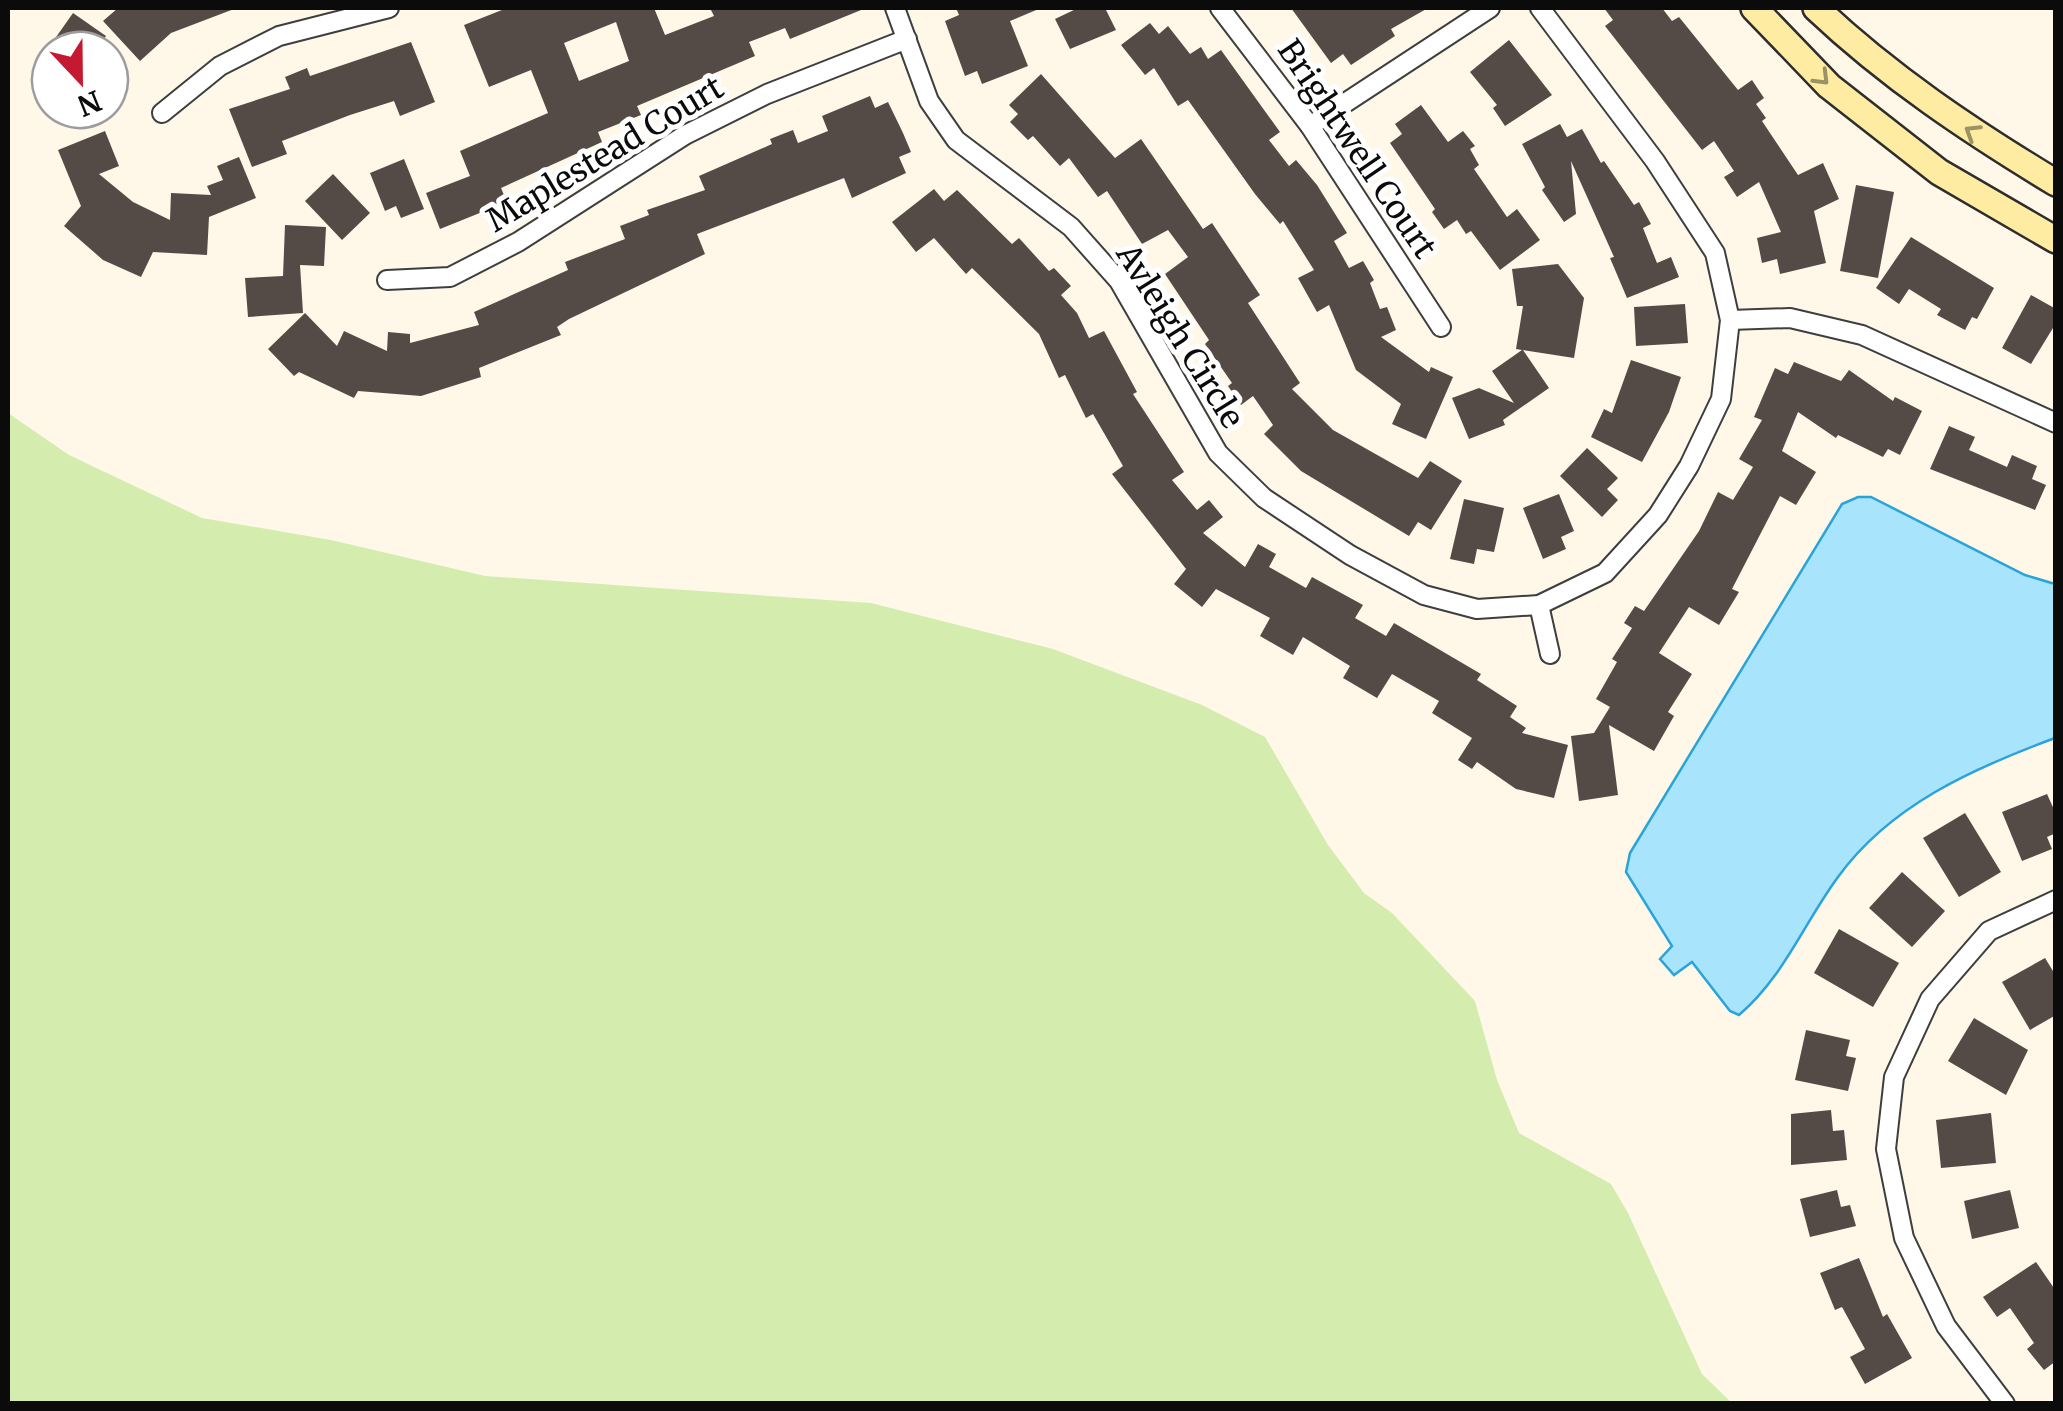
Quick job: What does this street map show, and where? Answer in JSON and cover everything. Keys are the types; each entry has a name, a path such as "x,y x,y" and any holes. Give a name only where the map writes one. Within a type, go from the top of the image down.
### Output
{"main road":[{"path":"1754,8 1829,86 1939,172 2036,233 2056,240"},
{"path":"1816,8 1859,48 1963,127 2056,183"}],"street":[{"path":"162,113 220,66 278,36 389,8"},
{"name":"Avleigh Circle","path":"895,8 929,100 956,140 1071,227 1119,282 1218,453 1264,498 1350,554 1424,595 1477,609 1539,605 1605,574 1658,515 1690,466 1721,398 1730,320 1714,252 1655,161 1540,8"},
{"name":"Brightwell Court","path":"1220,8 1310,126 1441,328"},
{"path":"1310,126 1490,8"},
{"name":"Maplestead Court","path":"387,280 450,277 518,242 686,135 767,94 906,40"},
{"path":"1730,320 1790,318 1862,335 2056,423"},
{"path":"1539,605 1550,654"},
{"path":"2005,1404 1946,1326 1904,1238 1886,1149 1894,1077 1930,999 1988,931 2056,900"}],"green space":[{"path":"8,413 69,455 202,518 331,540 485,576 871,603 1053,649 1202,705 1265,737 1328,845 1364,893 1392,913 1475,1001 1497,1080 1519,1133 1611,1184 1702,1374 1732,1403 8,1403"}],"water":[{"path":"1858,497 1871,497 2025,575 2055,584 2055,738 1964,776 1882,829 1838,877 1781,967 1739,1015 1730,1011 1692,962 1674,975 1660,959 1672,946 1626,872 1630,853 1842,504"}],"building":[{"path":"118,8 234,9 171,33 140,61 130,50 130,30 111,30 103,21"},
{"path":"507,8 654,8 665,35 714,16 710,8 866,8 790,39 785,28 749,42 755,56 637,106 641,115 598,132 602,142 501,188 507,202 440,229 426,193 470,176 460,151 548,113 531,70 489,87 464,25","holes":["616,22 629,61 579,81 564,43"]},
{"path":"956,8 1041,8 1010,21 1028,66 982,84 977,71 965,76 945,21 959,15"},
{"path":"1078,8 1105,8 1116,30 1070,49 1055,19"},
{"path":"1291,8 1428,8 1391,29 1395,36 1351,65 1343,54 1331,63"},
{"path":"1604,8 1662,8 1672,21 1679,17 1738,90 1752,80 1764,98 1756,104 1766,118 1762,121 1798,175 1823,163 1839,199 1814,211 1826,263 1780,274 1777,259 1762,263 1757,238 1781,232 1759,182 1737,197 1724,177 1734,171 1714,141 1702,150 1605,26 1613,20"},
{"path":"73,13 97,30 61,30"},
{"path":"1150,23 1159,34 1168,26 1190,54 1201,47 1208,59 1221,50 1280,132 1269,140 1289,166 1296,160 1317,185 1347,233 1334,241 1349,268 1363,261 1374,280 1370,283 1380,309 1387,307 1396,330 1381,337 1429,372 1431,367 1453,377 1426,439 1392,424 1401,404 1356,370 1329,305 1317,312 1298,278 1314,270 1283,221 1280,224 1255,194 1188,100 1178,106 1154,68 1145,75 1121,45"},
{"path":"1509,40 1552,95 1505,126 1493,108 1497,105 1470,72"},
{"path":"411,42 435,102 400,116 394,101 350,115 282,141 287,154 252,167 229,109 290,89 285,77 307,68 310,76"},
{"path":"1041,74 1115,158 1141,139 1203,229 1212,223 1260,295 1248,303 1300,383 1292,389 1333,430 1418,478 1430,461 1462,481 1431,530 1418,522 1409,536 1301,471 1264,434 1273,425 1253,396 1241,405 1228,386 1232,383 1205,344 1209,340 1165,274 1188,257 1168,230 1142,244 1107,191 1098,197 1069,158 1060,166 1033,136 1028,140 1010,122 1018,114 1009,105"},
{"path":"870,96 875,108 888,102 903,133 911,152 899,157 906,173 852,198 844,178 697,234 705,254 569,319 557,327 561,335 479,368 481,377 421,396 358,391 354,398 299,372 294,376 268,349 305,313 337,346 344,331 387,351 388,332 410,334 410,343 479,325 474,312 568,270 565,262 625,239 620,226 649,215 647,210 705,190 699,176 772,144 770,139 793,130 798,143 828,131 822,116"},
{"path":"1421,105 1448,142 1463,131 1475,146 1470,149 1479,165 1474,169 1507,217 1517,209 1540,240 1500,270 1471,231 1466,234 1457,220 1444,229 1432,212 1435,209 1390,143 1402,134 1395,124"},
{"path":"1560,124 1567,137 1582,129 1601,163 1604,161 1634,205 1639,202 1651,224 1643,228 1657,263 1671,257 1679,277 1627,298 1610,258 1614,257 1571,161 1576,214 1564,222 1542,190 1545,187 1522,144"},
{"path":"105,131 119,166 99,174 133,202 170,220 171,193 211,195 207,186 223,180 217,166 239,157 256,198 209,217 207,255 153,252 141,277 103,260 64,226 81,206 58,150"},
{"path":"404,159 424,209 401,218 396,206 385,211 370,173"},
{"path":"333,174 370,213 342,240 305,201"},
{"path":"1856,185 1894,192 1878,278 1840,271"},
{"path":"934,189 944,201 957,190 1012,244 1019,238 1049,271 1054,268 1071,286 1061,295 1077,313 1089,338 1104,331 1137,392 1133,394 1184,472 1172,480 1197,510 1209,500 1223,517 1203,533 1245,567 1258,544 1276,554 1269,567 1306,588 1312,577 1363,605 1355,618 1386,636 1394,623 1481,674 1477,680 1517,706 1510,717 1526,728 1522,733 1568,745 1554,798 1516,789 1477,762 1472,769 1458,760 1472,738 1432,713 1439,701 1392,674 1377,698 1343,678 1350,666 1303,637 1293,655 1260,636 1270,618 1216,589 1202,607 1174,584 1186,569 1112,474 1123,466 1093,414 1086,418 1065,375 1059,378 1039,334 972,268 966,274 934,238 916,252 892,222"},
{"path":"285,225 326,227 324,266 300,265 303,313 248,317 245,278 283,276"},
{"path":"1911,237 1994,288 1977,319 1972,317 1965,330 1937,315 1941,309 1909,289 1899,304 1876,288"},
{"path":"1558,264 1584,298 1574,358 1523,350 1549,388 1503,420 1505,425 1469,439 1452,398 1479,388 1514,403 1492,371 1522,350 1516,349 1523,306 1517,306 1512,269"},
{"path":"2031,295 2056,309 2056,323 2031,364 2002,348"},
{"path":"1685,304 1688,343 1636,346 1634,307"},
{"path":"1631,360 1681,377 1669,412 1642,462 1591,437 1604,409 1612,413"},
{"path":"1794,362 1841,381 1849,370 1893,401 1895,397 1922,411 1900,455 1888,449 1883,457 1838,435 1836,438 1798,412 1782,451 1816,472 1796,505 1780,496 1732,589 1739,592 1719,625 1689,607 1659,653 1692,674 1668,712 1674,716 1654,751 1609,725 1618,795 1579,801 1571,736 1594,733 1610,707 1596,699 1617,662 1612,659 1632,628 1624,623 1635,606 1644,611 1699,531 1718,492 1733,500 1753,467 1739,459 1762,420 1754,417 1775,368 1788,374"},
{"path":"1949,426 1975,437 1969,450 2007,467 2012,455 2037,466 2032,479 2046,485 2035,510 1930,469"},
{"path":"1587,448 1618,478 1607,489 1618,500 1602,517 1560,476"},
{"path":"1559,494 1574,531 1561,537 1566,549 1543,559 1523,508"},
{"path":"1464,499 1504,508 1494,552 1477,549 1474,564 1450,559"},
{"path":"2047,794 2056,814 2056,833 2047,837 2052,849 2022,861 2002,812"},
{"path":"1965,813 2001,872 1959,897 1923,838"},
{"path":"1902,872 1945,911 1912,947 1869,908"},
{"path":"1839,929 1899,963 1873,1007 1814,973"},
{"path":"2045,958 2056,976 2056,1015 2030,1030 2002,982"},
{"path":"1974,1018 2028,1050 2006,1095 1948,1061"},
{"path":"1806,1030 1850,1040 1846,1056 1856,1058 1848,1091 1795,1080"},
{"path":"1831,1110 1833,1131 1844,1130 1847,1160 1791,1165 1791,1114"},
{"path":"1991,1113 1996,1163 1941,1168 1936,1120"},
{"path":"1837,1190 1841,1207 1850,1205 1856,1226 1810,1237 1800,1199"},
{"path":"2010,1190 2019,1228 1972,1239 1964,1201"},
{"path":"1859,1258 1883,1317 1887,1314 1912,1358 1865,1384 1850,1357 1865,1349 1842,1307 1835,1310 1820,1273"},
{"path":"2036,1262 2056,1291 2056,1361 2044,1370 2027,1349 2034,1343 2010,1308 1997,1317 1983,1297"}]}
